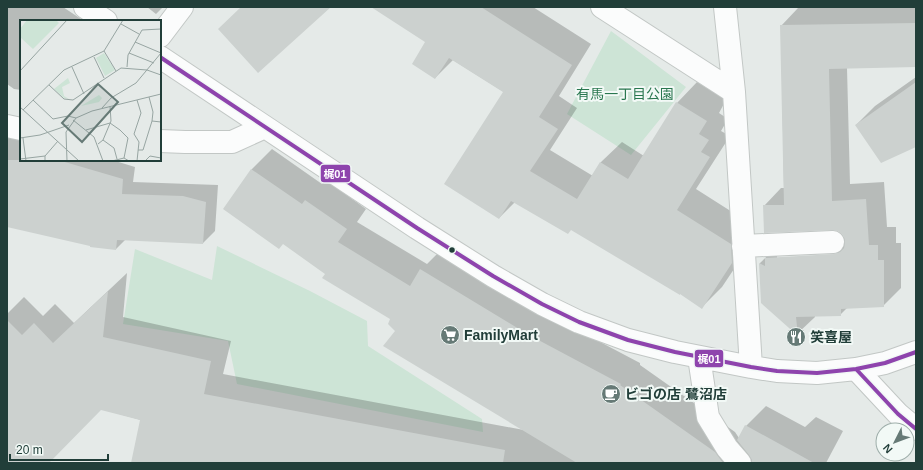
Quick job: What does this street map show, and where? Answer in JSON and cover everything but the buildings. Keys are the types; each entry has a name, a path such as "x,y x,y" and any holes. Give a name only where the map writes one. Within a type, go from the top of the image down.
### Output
{"street":[{"path":"85,7 104,20"},
{"path":"161,35 182,7"},
{"path":"602,7 734,92"},
{"path":"725,7 734,92 751,367"},
{"path":"161,58 417,228 493,276 542,304 579,322 628,340 699,357 777,371 817,373 856,369 886,363 916,352"},
{"path":"7,126 20,129"},
{"path":"161,140 185,142 232,142 265,127"},
{"path":"743,246 833,242"},
{"path":"699,357 708,417 727,448 740,463"},
{"path":"856,369 898,414 916,429"}],"green space":[{"name":"有馬一丁目公園","path":"611,31 686,87 631,155 567,114"},
{"path":"217,246 310,291 367,321 368,346 482,419 483,432 237,384 228,341 123,324 135,249 212,280"}],"transit line":[{"name":"梶01","path":"161,58 417,228 493,276 542,304 579,322 628,340 675,352 777,371 817,373 856,369 885,363 916,352"},
{"name":"梶01","path":"856,369 898,414 916,429"}],"place":[{"name":"FamilyMart","path":"450,335"},
{"name":"笑喜屋","path":"796,337"},
{"name":"ビゴの店 鷺沼店","path":"611,394"}]}
